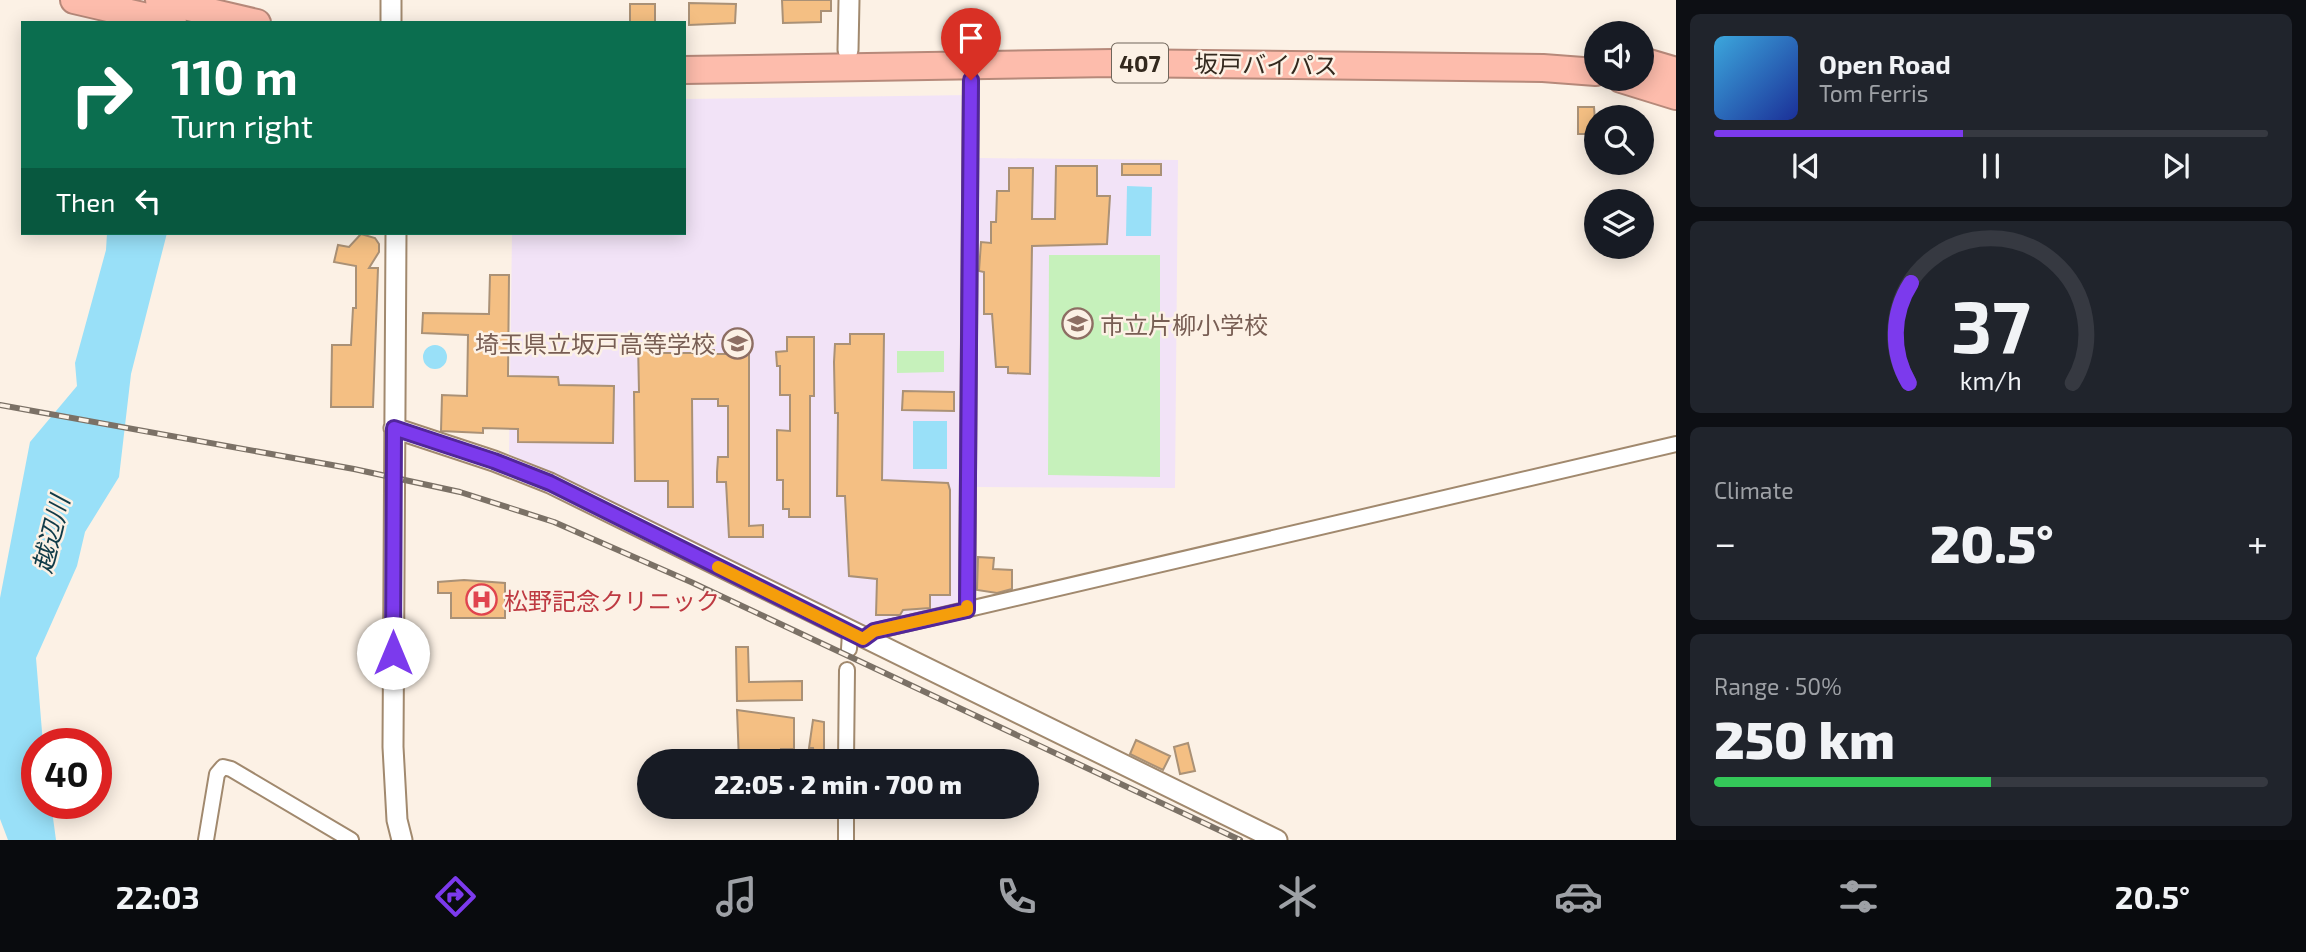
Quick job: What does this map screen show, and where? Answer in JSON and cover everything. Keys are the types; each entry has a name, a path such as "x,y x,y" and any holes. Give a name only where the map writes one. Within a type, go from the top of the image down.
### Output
{"highway":[{"path":"74,0 164,21"},
{"path":"159,0 248,21"},
{"name":"坂戸バイパス","path":"686,52 1113,45 1584,52"},
{"name":"坂戸バイパス","path":"686,70 1255,63 1584,71"},
{"path":"1654,65 1676,71"},
{"path":"1654,89 1676,96"}],"street":[{"path":"391,0 391,21"},
{"path":"848,50 849,0"},
{"path":"967,610 971,65"},
{"path":"396,235 394,791 402,840"},
{"path":"394,428 494,461 550,483 854,640 1278,840"},
{"path":"854,640 874,631 1676,444"},
{"path":"846,749 847,670"},
{"path":"206,840 217,774 223,767 231,769 351,840"},
{"path":"846,819 846,840"}],"shaded area":[{"name":"埼玉県立坂戸高等学校","path":"970,95 962,604 865,626 509,454 512,235 686,235 686,99"},
{"name":"市立片柳小学校","path":"979,158 1178,160 1175,488 976,487"}],"green space":[{"path":"1049,255 1160,255 1160,477 1048,475"},
{"path":"897,351 944,351 944,372 897,373"}],"water":[{"path":"1127,186 1152,187 1151,236 1126,236"},
{"name":"越辺川","path":"107,235 166,235 131,374 119,477 85,532 77,566 36,658 42,728 21,728 21,819 53,819 56,840 8,840 0,819 0,598 30,442 77,386 75,363 106,250"},
{"path":"435,345 443,349 447,357 443,365 435,369 427,365 423,357 427,349"},
{"path":"913,421 947,421 947,469 913,469"}],"building":[{"path":"782,0 831,0 831,11 821,11 821,22 783,23"},
{"path":"689,3 736,4 735,23 689,25"},
{"path":"630,4 655,4 655,21 630,21"},
{"path":"1578,107 1584,107 1584,134 1578,134"},
{"path":"1122,164 1161,164 1161,175 1122,175"},
{"path":"1056,166 1097,166 1097,196 1110,196 1107,244 1032,246 1030,374 1008,373 1008,367 996,367 992,314 984,314 984,272 979,271 981,242 991,243 991,222 996,222 997,191 1009,191 1009,168 1033,168 1032,219 1055,219"},
{"path":"360,235 375,238 379,244 379,252 369,268 378,268 373,407 331,407 332,345 351,345 353,308 356,308 356,266 334,262 338,245 349,247"},
{"path":"490,275 509,275 508,376 558,377 559,385 614,386 613,443 518,442 518,429 483,428 483,433 441,431 442,395 467,396 468,335 422,333 423,313 489,314"},
{"path":"850,334 884,334 882,480 948,483 950,595 930,595 930,608 903,610 900,615 876,615 877,579 849,576 845,496 837,496 838,413 835,413 834,362 835,344 850,344"},
{"path":"787,337 814,337 814,396 810,396 810,517 789,517 789,509 783,509 783,480 777,480 777,430 790,431 790,395 780,395 780,366 777,366 776,352 787,351"},
{"path":"638,343 654,343 655,353 704,353 704,350 714,350 714,354 749,354 749,526 763,525 763,537 729,537 726,482 717,482 718,457 728,457 728,406 718,406 718,399 692,399 693,507 668,507 668,481 635,481 634,392 639,392"},
{"path":"903,391 954,392 954,411 902,410"},
{"path":"978,557 994,558 993,569 1012,570 1012,589 997,593 977,590"},
{"path":"464,580 505,583 505,618 451,618 451,593 438,593 438,582"},
{"path":"736,647 748,647 749,682 802,681 802,700 737,701"},
{"path":"737,710 794,718 794,749 739,749"},
{"path":"813,720 824,722 824,749 809,748"},
{"path":"1136,740 1170,756 1163,770 1130,754"},
{"path":"1188,743 1195,771 1180,774 1174,747"}],"railway":[{"path":"0,405 354,469 460,492 554,522 691,582 1240,840"}],"slow traffic":[{"path":"718,567 863,639 874,631 967,610 967,606"}],"place":[{"name":"市立片柳小学校","path":"1077,324"},
{"name":"埼玉県立坂戸高等学校","path":"738,343"},
{"name":"松野記念クリニック","path":"481,600"}],"route":[{"path":"393,653 394,428 494,461 550,483 863,639 874,631 967,610 971,80"}]}
